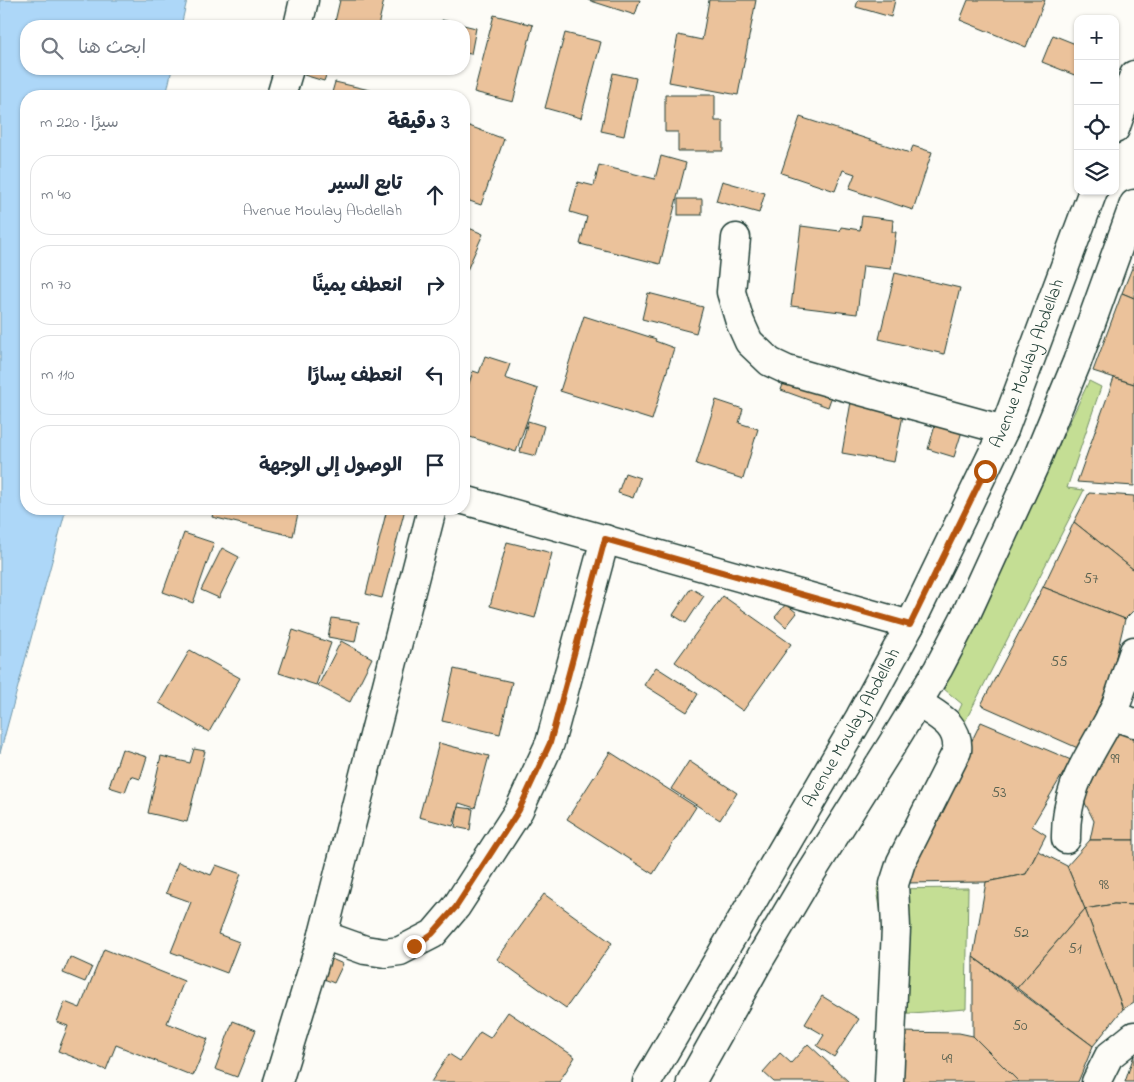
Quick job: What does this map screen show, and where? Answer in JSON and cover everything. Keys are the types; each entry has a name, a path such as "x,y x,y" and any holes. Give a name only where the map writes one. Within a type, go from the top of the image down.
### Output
{"street":[{"path":"299,20 304,0"},
{"path":"284,90 287,75"},
{"path":"1119,117 1134,75"},
{"name":"Avenue Moulay Abdellah","path":"647,1082 860,717 910,625 1004,430 1092,195"},
{"path":"691,1082 803,886 917,702 964,619 1030,474 1080,353 1134,204"},
{"path":"736,238 731,292 740,322 749,342 770,362 787,370 1004,430"},
{"path":"470,502 910,625"},
{"path":"278,1082 323,935 430,515"},
{"path":"323,935 365,950 400,951 432,934 456,907 519,810 550,743 605,539"},
{"path":"1066,839 1065,818 1070,798 1086,757 1123,719 1134,651"},
{"path":"889,1082 896,928 894,884 901,862 957,751 958,742 956,733 950,725 917,702"},
{"path":"1096,1082 1109,1056 1134,1036"}],"green space":[{"path":"1089,381 1101,387 1067,488 1084,490 879,889 968,888 966,1009 897,1014 877,889 962,704 944,689"}],"water":[{"path":"0,0 187,0 182,20 20,20 20,75 171,75 167,90 20,90 20,515 64,515 0,753"}],"building":[{"path":"340,0 384,0 379,20 335,20"},
{"path":"588,0 640,0 635,15"},
{"path":"709,0 756,0 738,95 669,82 678,35 702,40"},
{"path":"858,0 895,0 891,17 856,7"},
{"path":"968,0 1045,0 1026,47 960,20"},
{"path":"494,15 533,25 513,102 474,92"},
{"path":"470,27 476,28 470,54"},
{"path":"565,33 601,42 581,118 545,108"},
{"path":"1053,35 1074,43 1074,75 1042,62"},
{"path":"613,73 636,78 624,136 601,131"},
{"path":"304,75 326,75 324,81"},
{"path":"335,82 369,90 333,90"},
{"path":"665,95 715,95 715,121 723,121 723,151 678,151 678,132 665,132"},
{"path":"800,117 910,153 913,146 932,152 913,210 849,189 855,174 843,170 835,191 781,173"},
{"path":"470,126 504,139 481,205 470,201"},
{"path":"661,156 686,163 660,264 580,244 587,217 570,212 578,182 594,186 599,165 655,179"},
{"path":"722,181 765,193 759,213 716,201"},
{"path":"678,199 702,199 702,215 678,215"},
{"path":"862,216 893,220 892,232 896,232 891,269 863,266 857,314 791,306 801,226 840,231 841,227 860,230"},
{"path":"470,229 483,234 470,263"},
{"path":"1134,263 1134,298 1122,293"},
{"path":"895,273 960,288 944,354 879,339"},
{"path":"648,293 703,307 696,333 642,319"},
{"path":"1122,293 1134,298 1134,384 1093,371"},
{"path":"584,316 656,339 655,341 674,348 652,420 560,391"},
{"path":"485,356 510,364 505,378 538,389 516,452 470,437 470,380 473,371 479,373"},
{"path":"787,373 834,390 828,407 781,390"},
{"path":"1114,378 1134,384 1134,486 1077,482"},
{"path":"852,396 905,405 894,462 842,453"},
{"path":"716,400 743,409 739,423 758,429 743,479 696,464"},
{"path":"937,419 963,428 954,457 928,449"},
{"path":"528,421 544,426 536,456 520,452"},
{"path":"625,473 640,478 633,498 618,493"},
{"path":"1089,493 1134,496 1134,570 1074,522"},
{"path":"212,515 298,515 293,536 212,517"},
{"path":"386,515 403,515 382,598 366,594"},
{"path":"1074,522 1134,570 1134,610 1125,619 1043,587"},
{"path":"184,533 214,543 193,603 163,592"},
{"path":"507,542 552,553 535,618 490,606"},
{"path":"222,548 239,557 219,598 201,590"},
{"path":"1043,587 1125,619 1104,707 1080,749 981,705"},
{"path":"691,588 704,596 686,623 673,615"},
{"path":"723,596 791,644 743,711 675,662"},
{"path":"786,604 797,613 786,627 775,617"},
{"path":"332,618 359,622 355,642 328,637"},
{"path":"293,630 331,643 316,685 279,673"},
{"path":"341,641 372,658 350,702 318,686"},
{"path":"190,650 240,678 209,732 159,703"},
{"path":"656,667 698,694 687,712 644,685"},
{"path":"454,669 512,682 500,734 442,721"},
{"path":"981,722 1071,760 1032,826 1046,835 1026,874 986,882 902,883"},
{"path":"1119,722 1134,728 1134,840 1090,840 1094,821 1078,789"},
{"path":"439,743 489,756 475,808 459,803 453,826 419,817"},
{"path":"122,749 147,757 140,779 131,776 125,792 109,787"},
{"path":"194,749 205,751 187,822 148,813 161,756 190,763"},
{"path":"610,752 696,807 653,874 567,819"},
{"path":"689,761 737,793 720,820 671,789"},
{"path":"458,807 473,809 470,830 455,827"},
{"path":"1090,840 1134,840 1134,905 1114,904 1085,909 1067,866"},
{"path":"1038,851 1067,866 1085,909 1017,988 973,957 986,882 1026,874"},
{"path":"178,862 211,875 216,865 241,874 218,934 239,942 227,973 171,952 191,902 166,893"},
{"path":"544,894 612,943 566,1008 497,959"},
{"path":"1114,904 1134,905 1134,1002 1123,1009 1085,909"},
{"path":"1085,909 1123,1009 1093,1046 1017,988"},
{"path":"104,949 184,981 167,1023 208,1039 193,1076 116,1045 106,1070 58,1051 68,1026 57,1022 65,1002 80,1008"},
{"path":"70,957 92,967 85,982 63,973"},
{"path":"327,957 343,964 334,983 319,977"},
{"path":"973,957 1093,1046 1078,1082 1019,1082 973,1036"},
{"path":"822,996 859,1019 834,1057 817,1046 824,1035 805,1024"},
{"path":"508,1012 575,1057 559,1082 431,1082 449,1054 460,1061 480,1032 490,1038"},
{"path":"233,1021 256,1030 237,1077 215,1069"},
{"path":"900,1032 959,1033 973,1036 1019,1082 901,1082"},
{"path":"808,1044 849,1082 774,1082 763,1072 780,1053 791,1063"},
{"path":"1134,1055 1134,1082 1125,1082"}],"route":[{"path":"414,946 432,934 456,907 519,810 550,743 605,539 910,625 985,471"}]}
